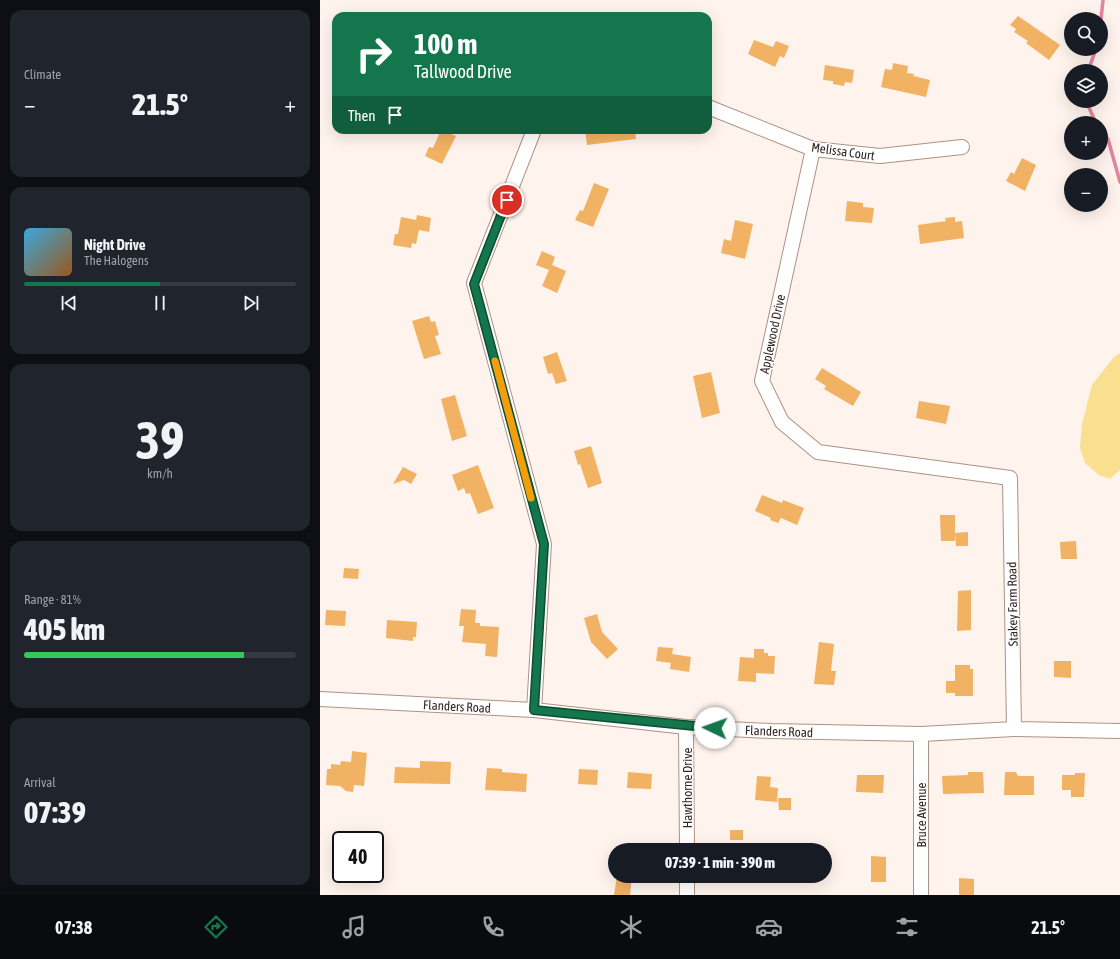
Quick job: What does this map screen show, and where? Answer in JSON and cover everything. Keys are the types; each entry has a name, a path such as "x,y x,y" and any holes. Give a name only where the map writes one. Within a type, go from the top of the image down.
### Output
{"street":[{"name":"Melissa Court","path":"712,108 813,149 880,156 962,147"},
{"path":"532,134 474,284 544,544 534,710"},
{"name":"Applewood Drive","path":"813,149 762,381 782,422 818,452 1010,478"},
{"name":"Stakey Farm Road","path":"1010,478 1014,729"},
{"name":"Flanders Road","path":"320,699 534,710 686,726 771,731 921,734 1014,729 1120,731"},
{"name":"Hawthorne Drive","path":"686,726 687,843"},
{"name":"Bruce Avenue","path":"921,734 921,895"},
{"path":"687,883 687,895"}],"shaded area":[{"path":"1120,353 1120,470 1110,479 1099,475 1085,463 1080,448 1082,424 1092,385 1114,357"}],"building":[{"path":"1018,16 1060,45 1049,60 1026,43 1028,41 1014,32 1016,29 1010,25"},
{"path":"754,40 773,47 776,41 789,46 784,58 780,56 775,67 748,54"},
{"path":"893,63 908,66 907,73 930,80 926,97 881,87 885,69 892,70"},
{"path":"825,65 854,70 852,83 845,82 844,86 833,84 833,81 823,80"},
{"path":"439,134 451,134 456,136 442,164 425,156 429,147 433,148"},
{"path":"586,134 635,134 636,139 587,145"},
{"path":"1022,158 1036,165 1025,191 1006,181 1011,172 1014,174"},
{"path":"594,183 609,189 593,227 575,220 580,210 583,211"},
{"path":"847,201 863,203 863,207 874,208 872,223 845,221"},
{"path":"417,215 431,218 429,232 419,230 416,244 412,243 411,248 393,245 395,234 398,234 401,217 416,220"},
{"path":"955,217 955,222 962,221 964,238 920,244 918,225 946,221 945,218"},
{"path":"735,220 753,224 745,259 721,253 724,239 731,241"},
{"path":"542,251 555,257 552,265 566,271 557,293 542,286 549,270 536,265"},
{"path":"429,316 431,322 435,321 439,335 435,336 441,354 424,359 412,321"},
{"path":"557,352 567,381 556,384 552,373 548,374 543,357"},
{"path":"822,368 861,392 853,406 824,389 826,386 815,379"},
{"path":"711,372 720,413 702,418 693,376"},
{"path":"455,395 467,436 452,441 441,399"},
{"path":"919,401 950,406 946,424 916,418"},
{"path":"591,446 602,483 588,488 580,464 578,465 574,451"},
{"path":"478,465 494,508 478,514 470,493 466,494 464,488 458,491 452,475"},
{"path":"403,467 417,474 411,484 404,480 393,484"},
{"path":"762,495 782,503 783,500 804,508 797,525 781,518 778,523 755,511"},
{"path":"940,515 955,515 955,541 941,541"},
{"path":"968,532 968,546 956,546 955,533"},
{"path":"1076,541 1077,559 1061,559 1060,542"},
{"path":"344,568 359,569 358,579 343,578"},
{"path":"971,590 971,630 957,631 958,591"},
{"path":"461,609 476,610 475,623 480,623 480,626 499,627 497,657 485,656 486,644 462,642 464,626 459,626"},
{"path":"326,610 346,611 345,626 325,625"},
{"path":"597,614 602,632 618,649 607,659 591,642 584,618"},
{"path":"387,620 417,622 416,637 413,637 413,641 386,638"},
{"path":"819,642 834,644 831,671 836,671 834,685 814,684"},
{"path":"658,647 673,648 671,663 656,661"},
{"path":"754,649 764,649 764,653 768,653 768,656 775,656 774,674 756,673 756,682 738,681 740,657 754,658"},
{"path":"672,654 691,657 689,672 670,669"},
{"path":"1054,661 1071,661 1071,678 1054,677"},
{"path":"955,665 970,665 970,669 973,669 973,696 955,696 955,693 946,693 946,681 955,681"},
{"path":"352,751 367,753 364,786 354,785 353,792 346,791 340,786 326,785 327,769 331,769 331,764 340,765 341,761 351,762"},
{"path":"420,761 451,762 450,784 394,783 395,767 420,768"},
{"path":"487,768 502,769 502,772 527,774 526,792 485,790"},
{"path":"579,769 598,770 597,785 578,784"},
{"path":"628,772 652,774 651,789 627,788"},
{"path":"968,772 983,772 984,793 943,794 942,776 968,775"},
{"path":"1005,772 1016,772 1018,776 1034,776 1034,795 1004,795"},
{"path":"1075,773 1085,773 1084,797 1071,797 1071,790 1062,790 1062,775 1075,775"},
{"path":"857,775 884,775 883,793 856,792"},
{"path":"757,776 771,777 770,787 778,788 777,802 755,800"},
{"path":"778,798 791,798 791,810 779,810"},
{"path":"730,830 743,830 743,840 730,840"},
{"path":"871,856 886,857 886,882 871,882"},
{"path":"959,878 974,879 974,895 959,895"},
{"path":"616,883 631,883 630,895 614,895"}],"waterway":[{"path":"1102,12 1103,0"},
{"path":"1091,64 1093,56"},
{"path":"1089,108 1093,116"},
{"path":"1108,139 1120,182"}],"slow traffic":[{"path":"495,361 531,498"}],"route":[{"path":"507,200 474,284 544,544 534,710 715,728"}]}
